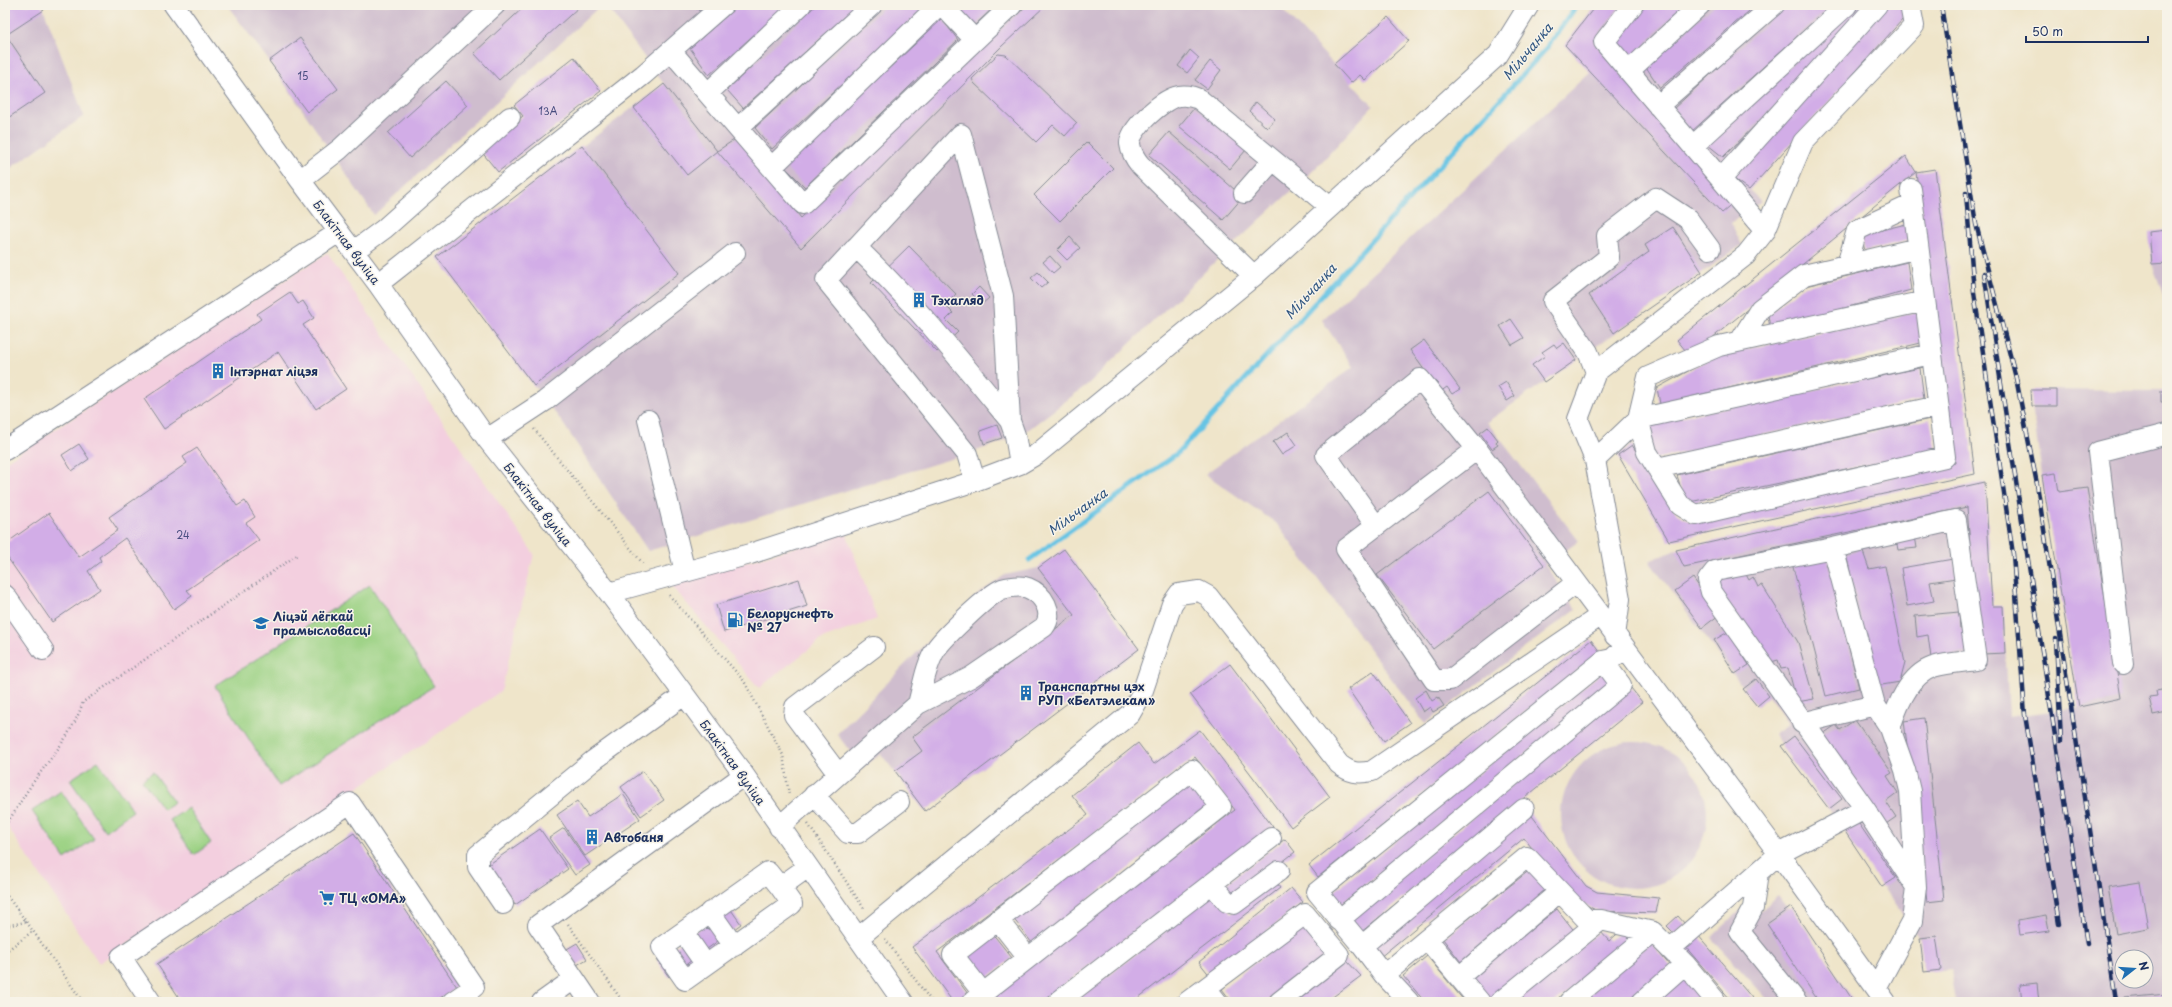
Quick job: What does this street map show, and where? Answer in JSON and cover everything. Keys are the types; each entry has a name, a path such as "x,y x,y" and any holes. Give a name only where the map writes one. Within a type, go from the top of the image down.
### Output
{"street":[{"name":"Блакітная вуліца","path":"174,5 300,180 378,284 487,439 609,593 744,775 903,1002"},
{"path":"300,180 340,149 495,5"},
{"path":"378,284 637,80 723,5"},
{"path":"708,93 800,5"},
{"path":"738,128 872,5"},
{"path":"772,168 940,5 975,40"},
{"path":"671,51 803,204 1012,5"},
{"path":"609,593 655,579 750,554 975,481 1020,464 1037,454 1254,276 1498,55 1529,5"},
{"path":"1633,5 1604,42 1765,231"},
{"path":"1629,71 1700,5"},
{"path":"1658,106 1774,5"},
{"path":"1693,146 1847,5"},
{"path":"1721,179 1877,5"},
{"path":"1409,1002 1384,975 1317,892 1603,662 1612,659 1620,642 1620,599 1595,460 1578,419 1596,372 1746,255 1765,231 1803,142 1914,26 1910,5"},
{"path":"1254,276 1140,166 1133,156 1130,144 1133,133 1162,102 1176,96 1188,95 1199,99 1330,207"},
{"path":"354,251 384,229 510,117"},
{"path":"975,481 967,454 826,280 962,134 1003,296 1010,421 1015,436 1020,464"},
{"path":"1244,193 1273,160"},
{"path":"1847,265 1857,230 1912,197 1945,457 1696,515 1680,506 1647,452 1638,419 1648,377 1719,346 1925,301"},
{"path":"1596,372 1588,352 1553,301 1609,257 1607,236 1656,198 1688,219 1710,249"},
{"path":"5,450 339,232"},
{"path":"856,247 882,272 935,331 1010,421"},
{"path":"1740,342 1760,309 1804,275 1918,248"},
{"path":"487,439 522,414 546,401 735,253"},
{"path":"1595,460 1638,419 1931,354"},
{"path":"1376,526 1326,455 1420,379 1477,449 1600,616 1779,854 1881,995"},
{"path":"1657,468 1938,406"},
{"path":"648,420 685,572"},
{"path":"2123,664 2098,452 2167,434"},
{"path":"1477,449 1346,549 1434,680 1450,680 1576,583"},
{"path":"1890,728 1895,711 1916,677 1933,667 1976,660 1956,520 1833,548 1715,571 1708,580 1711,592 1802,723 1865,809 1916,887"},
{"path":"1833,548 1875,705 1890,728 1905,770 1910,791 1916,887 1912,921 1881,995"},
{"path":"779,827 918,704 972,677 1044,627 1048,622 1049,613 1038,594 1028,588 1015,586 1000,590 988,597 937,648 918,704"},
{"path":"858,938 1130,714 1142,693 1172,604 1179,594 1199,591 1208,596 1339,764 1349,772 1360,773 1372,770 1600,616"},
{"path":"5,595 43,650"},
{"path":"838,774 794,715 795,707 874,647"},
{"path":"1339,920 1621,685 1603,662"},
{"path":"503,904 478,867 478,855 594,760 684,695"},
{"path":"1802,723 1875,705"},
{"path":"1192,770 1221,807 1028,958 978,997 953,955 1192,770"},
{"path":"590,1002 538,925 744,775"},
{"path":"814,795 848,833 853,834 858,833 899,802"},
{"path":"151,1002 121,957 350,803 474,987 452,1002"},
{"path":"1362,946 1524,809"},
{"path":"1670,949 1779,854 1865,809"},
{"path":"1058,1002 1271,838"},
{"path":"1384,975 1527,857 1587,920 1601,920 1653,932 1685,964 1716,1000 1713,1002"},
{"path":"780,887 808,867"},
{"path":"1212,884 1227,902 1234,904 1279,871"},
{"path":"768,872 780,887 792,904 685,980 662,947 768,872"},
{"path":"1758,873 1753,908 1740,932 1797,1002"},
{"path":"1459,977 1559,892"},
{"path":"710,912 734,946"},
{"path":"1187,1002 1212,995 1305,914 1339,956 1280,1002"},
{"path":"998,920 1028,958"},
{"path":"1500,1002 1601,920"},
{"path":"1569,1002 1653,932"},
{"path":"678,936 701,969"},
{"path":"1427,939 1480,1002"},
{"path":"1642,1002 1685,964"},
{"path":"542,1002 574,980"}],"path":[{"path":"522,414 655,579 744,681 784,755 787,793 874,924 932,1002"},
{"path":"5,826 28,790 65,741 76,721 83,702 297,554"},
{"path":"5,893 83,1002"},
{"path":"559,910 623,1002"},
{"path":"5,926 26,922"},
{"path":"5,952 33,932"}],"shaded area":[{"path":"5,5 44,10 84,116 5,172"},
{"path":"227,5 601,5 374,215 269,61"},
{"path":"606,5 1278,5 1373,106 1316,168 1219,258 1088,384 1029,429 1002,442 967,454 648,551 562,422 437,257 664,84"},
{"path":"1596,5 1901,5 1903,19 1749,190 1761,201 1731,223 1742,245 1487,422 1579,541 1545,565 1576,609 1425,724 1276,523 1205,474 1353,367 1322,320 1591,71 1565,45"},
{"path":"2167,230 2167,304 2152,264 2149,232"},
{"name":"Ліцэй лёгкай прамысловасці","path":"327,253 534,554 501,691 99,963 5,823 5,462"},
{"path":"2031,390 2167,391 2167,1002 1956,1002 1951,969 1924,972 1921,941 1829,809 1781,746 1774,734 1788,724 1769,696 1757,706 1649,561 1676,550 1985,482 1992,606 2003,606 2009,717 2079,707 2042,475"},
{"path":"846,532 877,619 822,639 759,688 671,585"},
{"name":"Транспартны цэх РУП «Белтэлекам»","path":"1064,549 1139,649 925,811 881,754 862,768 837,734 933,636 977,595 1005,575 1038,568"},
{"path":"1627,742 1641,742 1655,745 1675,754 1686,763 1695,774 1704,794 1707,815 1704,836 1695,856 1686,867 1675,876 1655,885 1641,888 1627,888 1613,885 1593,876 1582,867 1573,856 1564,836 1561,822 1561,808 1564,794 1573,774 1582,763 1593,754 1613,745"},
{"path":"1778,895 1789,909 1791,907 1854,1002 1770,1002 1711,938 1747,904 1758,912"}],"green space":[{"path":"370,585 434,686 279,786 215,686"},
{"path":"98,761 133,811 105,831 70,780"},
{"path":"153,772 174,802 163,809 142,780"},
{"path":"61,791 94,839 65,859 32,811"},
{"path":"188,808 211,843 194,855 170,820"}],"building":[{"path":"5,5 41,5 44,10 6,35 45,93 5,120"},
{"path":"526,5 581,5 499,80 474,53"},
{"path":"694,5 710,5 699,11"},
{"path":"739,5 787,5 709,75 690,48"},
{"path":"816,5 857,5 743,108 727,90"},
{"path":"886,5 927,5 772,149 755,128"},
{"path":"955,5 996,5 975,25"},
{"path":"1027,5 1046,5 1002,46 801,248 717,151 737,138 801,218"},
{"path":"1596,5 1620,5 1593,42 1734,203 1722,213 1565,45"},
{"path":"1647,5 1685,5 1663,25 1630,60 1613,39"},
{"path":"1715,5 1756,5 1660,88 1646,67"},
{"path":"1786,5 1832,5 1691,132 1673,109"},
{"path":"1854,5 1858,5 1868,15 1723,157 1708,145"},
{"path":"1880,5 1901,5 1903,19 1749,190 1730,176"},
{"path":"1388,17 1409,41 1365,80 1360,75 1351,83 1334,64"},
{"path":"942,19 958,40 805,187 784,166"},
{"path":"300,38 338,89 307,112 269,61"},
{"path":"1190,50 1199,58 1187,73 1178,66"},
{"path":"998,54 1006,55 1077,123 1065,136 1053,125 1036,142 974,83 972,79"},
{"path":"574,57 601,91 498,172 480,150 523,116 514,105"},
{"path":"1210,61 1221,70 1207,89 1195,80"},
{"path":"446,81 468,105 410,158 388,133"},
{"path":"664,84 717,151 687,175 634,108"},
{"path":"1256,102 1275,119 1267,128 1249,111"},
{"path":"1195,107 1246,150 1230,169 1179,126"},
{"path":"1169,132 1243,197 1223,220 1149,155"},
{"path":"1087,142 1113,168 1060,221 1034,195"},
{"path":"582,145 679,273 534,386 437,257"},
{"path":"1906,156 1916,172 1690,356 1677,340"},
{"path":"1935,169 1975,474 1669,541 1618,455 1632,445 1677,514 1692,522 1955,463 1916,172"},
{"path":"1906,224 1909,240 1865,251 1861,235"},
{"path":"1673,227 1702,272 1614,333 1589,295 1649,252 1645,245"},
{"path":"2167,230 2167,263 2152,264 2149,232"},
{"path":"1070,237 1080,248 1067,260 1057,250"},
{"name":"Тэхагляд","path":"909,246 956,294 945,305 953,313 946,320 958,332 937,352 871,283"},
{"path":"1050,256 1060,267 1053,273 1043,262"},
{"path":"1907,262 1911,290 1770,328 1768,315 1801,287"},
{"path":"1038,272 1048,282 1041,288 1031,278"},
{"path":"979,287 989,298 982,304 972,294"},
{"name":"Інтэрнат ліцэя","path":"290,292 298,304 303,301 314,318 303,325 346,389 316,409 278,352 164,429 144,399 261,319 257,314"},
{"path":"1917,312 1921,343 1660,404 1657,388 1716,356"},
{"path":"1511,319 1524,338 1512,345 1500,326"},
{"path":"1424,340 1460,389 1452,394 1447,387 1440,392 1410,350"},
{"path":"1564,343 1576,360 1544,382 1532,365 1545,356 1542,352 1554,344 1557,348"},
{"path":"1920,368 1924,399 1654,459 1646,424"},
{"path":"1506,382 1515,396 1507,401 1498,387"},
{"path":"2031,390 2056,390 2056,406 2032,406"},
{"path":"2161,391 2167,391 2167,402 2161,402"},
{"path":"1930,419 1936,450 1685,503 1677,475"},
{"path":"997,425 1002,438 984,444 980,431"},
{"path":"1488,427 1498,440 1496,442 1498,445 1492,449 1480,433"},
{"path":"1288,432 1297,445 1282,455 1273,442"},
{"path":"79,444 89,459 72,471 62,455"},
{"path":"197,448 237,506 245,501 255,517 246,523 259,540 187,590 192,596 174,609 125,538 99,557 101,561 88,571 100,589 52,622 5,554 5,544 49,513 79,557 118,530 109,517 187,463 183,457"},
{"path":"2056,473 2059,492 2087,488 2121,698 2079,707 2042,475"},
{"path":"1985,482 1992,606 2003,606 2005,653 1983,654 1981,623 1976,622 1967,507 1684,567 1676,550"},
{"path":"1489,491 1544,565 1433,649 1377,575"},
{"path":"1915,536 1917,548 1898,550 1896,539"},
{"name":"Транспартны цэх РУП «Белтэлекам»","path":"1064,549 1139,649 925,811 895,771 922,751 912,737 1074,615 1038,568"},
{"path":"1862,549 1869,569 1885,566 1905,663 1900,682 1876,686 1846,554"},
{"path":"1826,555 1859,688 1826,696 1792,563"},
{"path":"1953,559 1956,578 1930,582 1934,601 1907,606 1901,568"},
{"path":"1744,571 1749,580 1753,577 1758,587 1762,585 1798,642 1814,699 1797,702 1788,668 1781,669 1778,660 1768,663 1715,583 1729,574 1732,579"},
{"path":"1693,578 1719,615 1702,628 1675,591"},
{"path":"799,579 807,606 724,632 716,605"},
{"path":"1959,612 1960,629 1965,628 1967,652 1931,658 1928,635 1917,637 1915,616"},
{"path":"1728,632 1749,665 1735,674 1714,640"},
{"path":"1591,640 1600,652 1318,877 1309,865"},
{"path":"1230,664 1330,797 1291,827 1190,694"},
{"path":"1605,670 1614,681 1339,906 1330,895"},
{"path":"1373,671 1410,723 1384,741 1348,689"},
{"path":"1756,679 1769,696 1757,706 1743,689"},
{"path":"1631,688 1642,702 1360,933 1349,919"},
{"path":"2167,689 2167,712 2153,715 2149,697 2157,696 2156,691"},
{"path":"1426,690 1432,701 1438,697 1444,706 1433,712 1430,707 1423,712 1415,698"},
{"path":"1924,718 1944,900 1927,902 1904,721"},
{"path":"1855,720 1892,773 1887,776 1898,793 1886,802 1896,817 1883,826 1820,736 1836,725 1840,730"},
{"path":"1200,730 1273,827 1041,1002 981,1002 1235,810 1195,757 937,952 968,994 958,1002 953,1002 912,947 1088,815 1072,795 1138,743 1154,764"},
{"path":"1794,736 1842,799 1829,809 1781,746"},
{"path":"643,771 664,800 641,816 621,787"},
{"path":"1189,781 1209,806 1032,943 1013,918"},
{"name":"Автобаня","path":"623,794 640,819 585,856 557,815 577,801 588,817"},
{"path":"1529,812 1586,886 1597,892 1659,898 1656,913 1597,911 1569,895 1524,838 1379,958 1369,945"},
{"path":"1857,821 1896,878 1882,887 1844,830"},
{"path":"564,828 590,865 575,875 549,838"},
{"path":"540,829 568,869 515,905 488,865"},
{"name":"ТЦ «ОМА»","path":"354,833 457,987 434,1002 182,1002 157,964"},
{"path":"1285,839 1295,852 1232,901 1221,888"},
{"path":"1531,869 1549,892 1461,962 1443,939"},
{"path":"1275,881 1280,888 1133,1002 1074,1002 1215,893 1231,914"},
{"path":"2140,882 2148,928 2116,934 2108,887"},
{"path":"1291,888 1303,902 1211,977 1199,962"},
{"path":"729,907 741,924 669,977 657,960"},
{"path":"1791,907 1854,1002 1819,1002 1767,924"},
{"path":"1557,909 1576,933 1491,1001 1472,976"},
{"path":"2046,915 2049,931 2020,935 2018,920"},
{"path":"1678,916 1685,924 1675,934 1667,926"},
{"path":"1308,921 1331,951 1267,1002 1232,1002 1222,989"},
{"path":"1622,930 1630,940 1555,1002 1513,1002 1600,931 1609,941"},
{"path":"992,933 1012,958 985,980 964,955"},
{"path":"1697,934 1753,999 1749,1002 1726,1002 1730,999 1684,945"},
{"path":"1936,936 1941,970 1924,972 1920,938"},
{"path":"1650,942 1671,967 1629,1002 1580,1002"},
{"path":"577,943 587,959 577,965 567,949"},
{"path":"1427,956 1465,1002 1425,1002 1403,976"},
{"path":"1345,959 1361,976 1326,1002 1290,1002"},
{"path":"1682,976 1702,999 1698,1002 1653,1002"},
{"path":"2037,983 2039,1002 2022,1002 2020,985"},
{"path":"2167,994 2167,1002 2125,1002 2125,998"}],"waterway":[{"name":"Мільчанка","path":"1029,560 1179,452 1545,50 1577,5"}],"railway":[{"path":"1941,5 1976,224 2016,378 2037,484 2116,1000"},
{"path":"1966,193 1974,292 2013,554 2025,715 2059,924"},
{"path":"1984,273 2087,944"},
{"path":"2056,639 2061,741"}],"place":[{"name":"Тэхагляд","path":"919,300"},
{"name":"Інтэрнат ліцэя","path":"218,371"},
{"name":"Белоруснефть № 27","path":"735,620"},
{"name":"Ліцэй лёгкай прамысловасці","path":"261,623"},
{"name":"Транспартны цэх РУП «Белтэлекам»","path":"1026,693"},
{"name":"Автобаня","path":"592,837"},
{"name":"ТЦ «ОМА»","path":"327,898"}]}
